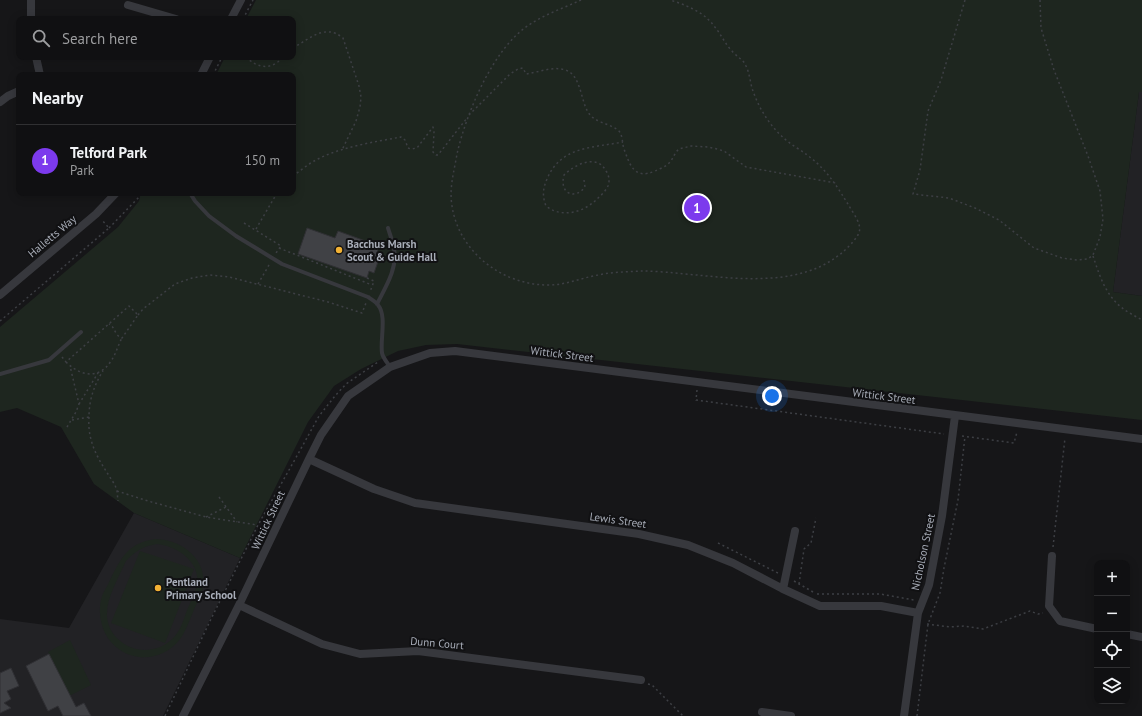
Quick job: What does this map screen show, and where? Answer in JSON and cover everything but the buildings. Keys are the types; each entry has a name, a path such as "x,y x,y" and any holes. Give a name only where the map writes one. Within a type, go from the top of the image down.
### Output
{"street":[{"path":"31,0 31,16"},
{"path":"233,16 241,0"},
{"path":"128,5 166,16"},
{"path":"37,60 39,72"},
{"path":"202,72 208,60"},
{"path":"0,102 16,92"},
{"name":"Halletts Way","path":"0,295 96,214 113,196"},
{"name":"Wittick Street","path":"183,716 240,605 309,459 322,435 348,396 390,367 430,353 455,351 1142,439"},
{"name":"Nicholson Street","path":"904,716 918,613 929,585 942,516 955,416"},
{"name":"Lewis Street","path":"309,459 374,489 415,503 639,534 688,545 733,563 820,606 881,606 918,613"},
{"path":"783,589 795,531"},
{"path":"1052,556 1049,606 1060,621 1094,628"},
{"name":"Dunn Court","path":"240,605 322,644 360,654 418,650 641,680"},
{"path":"1130,634 1142,635"},
{"path":"762,712 791,716"}],"lane":[{"path":"192,196 209,216 236,236 282,264 368,297 378,304 382,317 382,353 384,359 390,367"},
{"path":"378,304 392,273 395,261 395,250 388,228"},
{"path":"0,374 48,360 81,332"}],"path":[{"path":"244,16 253,0"},
{"path":"581,0 530,24 518,33 505,48 494,65 468,116 460,141 451,183 454,217 468,245 490,267 517,280 536,285 562,285 599,275 617,272 673,272 721,277 787,277 806,272 827,263 845,250 858,237 860,228 857,219 836,183 825,169 810,156 783,138 768,120 752,89 746,63 731,51 713,24 694,9 670,0"},
{"path":"965,0 941,80 928,111 920,170 913,194 949,198 975,208 999,220 1034,248 1062,258 1077,260 1088,259 1093,255 1100,237 1102,219 1100,191 1088,156 1054,70 1041,28 1040,0"},
{"path":"296,46 317,34 330,31 337,33 343,38 359,86 361,97 356,121 342,150"},
{"path":"214,72 220,60"},
{"path":"251,60 262,66 268,67 279,60"},
{"path":"296,174 315,160 342,150 401,137 405,140 408,148 414,150 433,127 433,152 436,155 440,153 468,116 510,74 523,68 526,74 554,68 569,72 575,79 588,112 592,118 611,126 619,132 630,165 635,171 643,174 653,172 669,164 679,149 691,146 708,147 724,151 746,167 836,183"},
{"path":"584,180 585,187 582,191 574,194 566,192 562,185 564,175 569,170 584,163 593,162 604,167 608,173 609,181 608,186 603,193 587,208 566,214 557,212 546,206 543,199 544,186 550,172 560,159 567,154 580,149 622,142"},
{"path":"0,321 109,228 140,196"},
{"path":"255,230 275,196"},
{"path":"96,214 109,228"},
{"path":"279,248 372,285"},
{"path":"1093,255 1101,279 1110,295 1120,307 1142,320"},
{"path":"58,353 70,366 80,373 90,374 98,372 113,359 122,338 143,309 175,284 192,278 210,275 229,277 328,302 362,313 367,300 370,305"},
{"path":"367,278 374,281 368,297"},
{"path":"66,362 130,306 138,315"},
{"path":"109,324 114,327 115,333 122,338"},
{"path":"165,716 258,525 319,416 346,384 378,362 376,357"},
{"path":"70,366 79,404"},
{"path":"104,368 92,394 89,408 88,427 92,444 117,491 118,501"},
{"path":"67,427 98,372"},
{"path":"698,383 696,400 1014,443 1019,424"},
{"path":"72,420 89,417"},
{"path":"1052,556 1066,430"},
{"path":"917,716 928,624 940,593 958,500 965,436"},
{"path":"117,491 206,517 258,525"},
{"path":"219,497 237,522"},
{"path":"206,517 226,507"},
{"path":"799,584 804,549 811,543 816,518"},
{"path":"718,543 786,576 816,594 880,594 923,601"},
{"path":"917,623 950,627 964,626 983,629 1030,611 1038,614 1052,610"},
{"path":"641,680 652,685 683,716"}],"shaded area":[{"path":"256,0 1142,0 1142,92 1139,92 1113,292 1142,296 1142,420 457,344 426,345 398,351 361,369 334,386 308,422 240,558 134,513 94,484 61,427 17,408 0,412 0,327 118,227 139,201 140,196 296,196 296,72 218,72 224,60 296,60 296,16 248,16"},
{"path":"1139,92 1142,92 1142,296 1113,292"},
{"name":"Pentland Primary School","path":"134,513 240,558 163,716 0,716 0,619 69,628"},
{"path":"155,539 174,542 190,552 201,567 203,586 186,629 180,639 168,651 144,657 128,654 120,650 109,640 102,626 100,604 102,596 122,558 132,548 146,541","holes":["157,544 165,545 180,552 191,562 195,569 197,585 183,622 175,636 169,642 155,649 139,650 124,644 111,630 107,611 109,601 112,591 129,557 148,546"]},
{"path":"140,551 194,569 165,643 111,623"},
{"path":"70,640 91,685 69,696 48,652"}],"place":[{"name":"Telford Park","path":"697,208"},
{"name":"Bacchus Marsh Scout & Guide Hall","path":"339,250"},
{"name":"Pentland Primary School","path":"158,588"}]}
